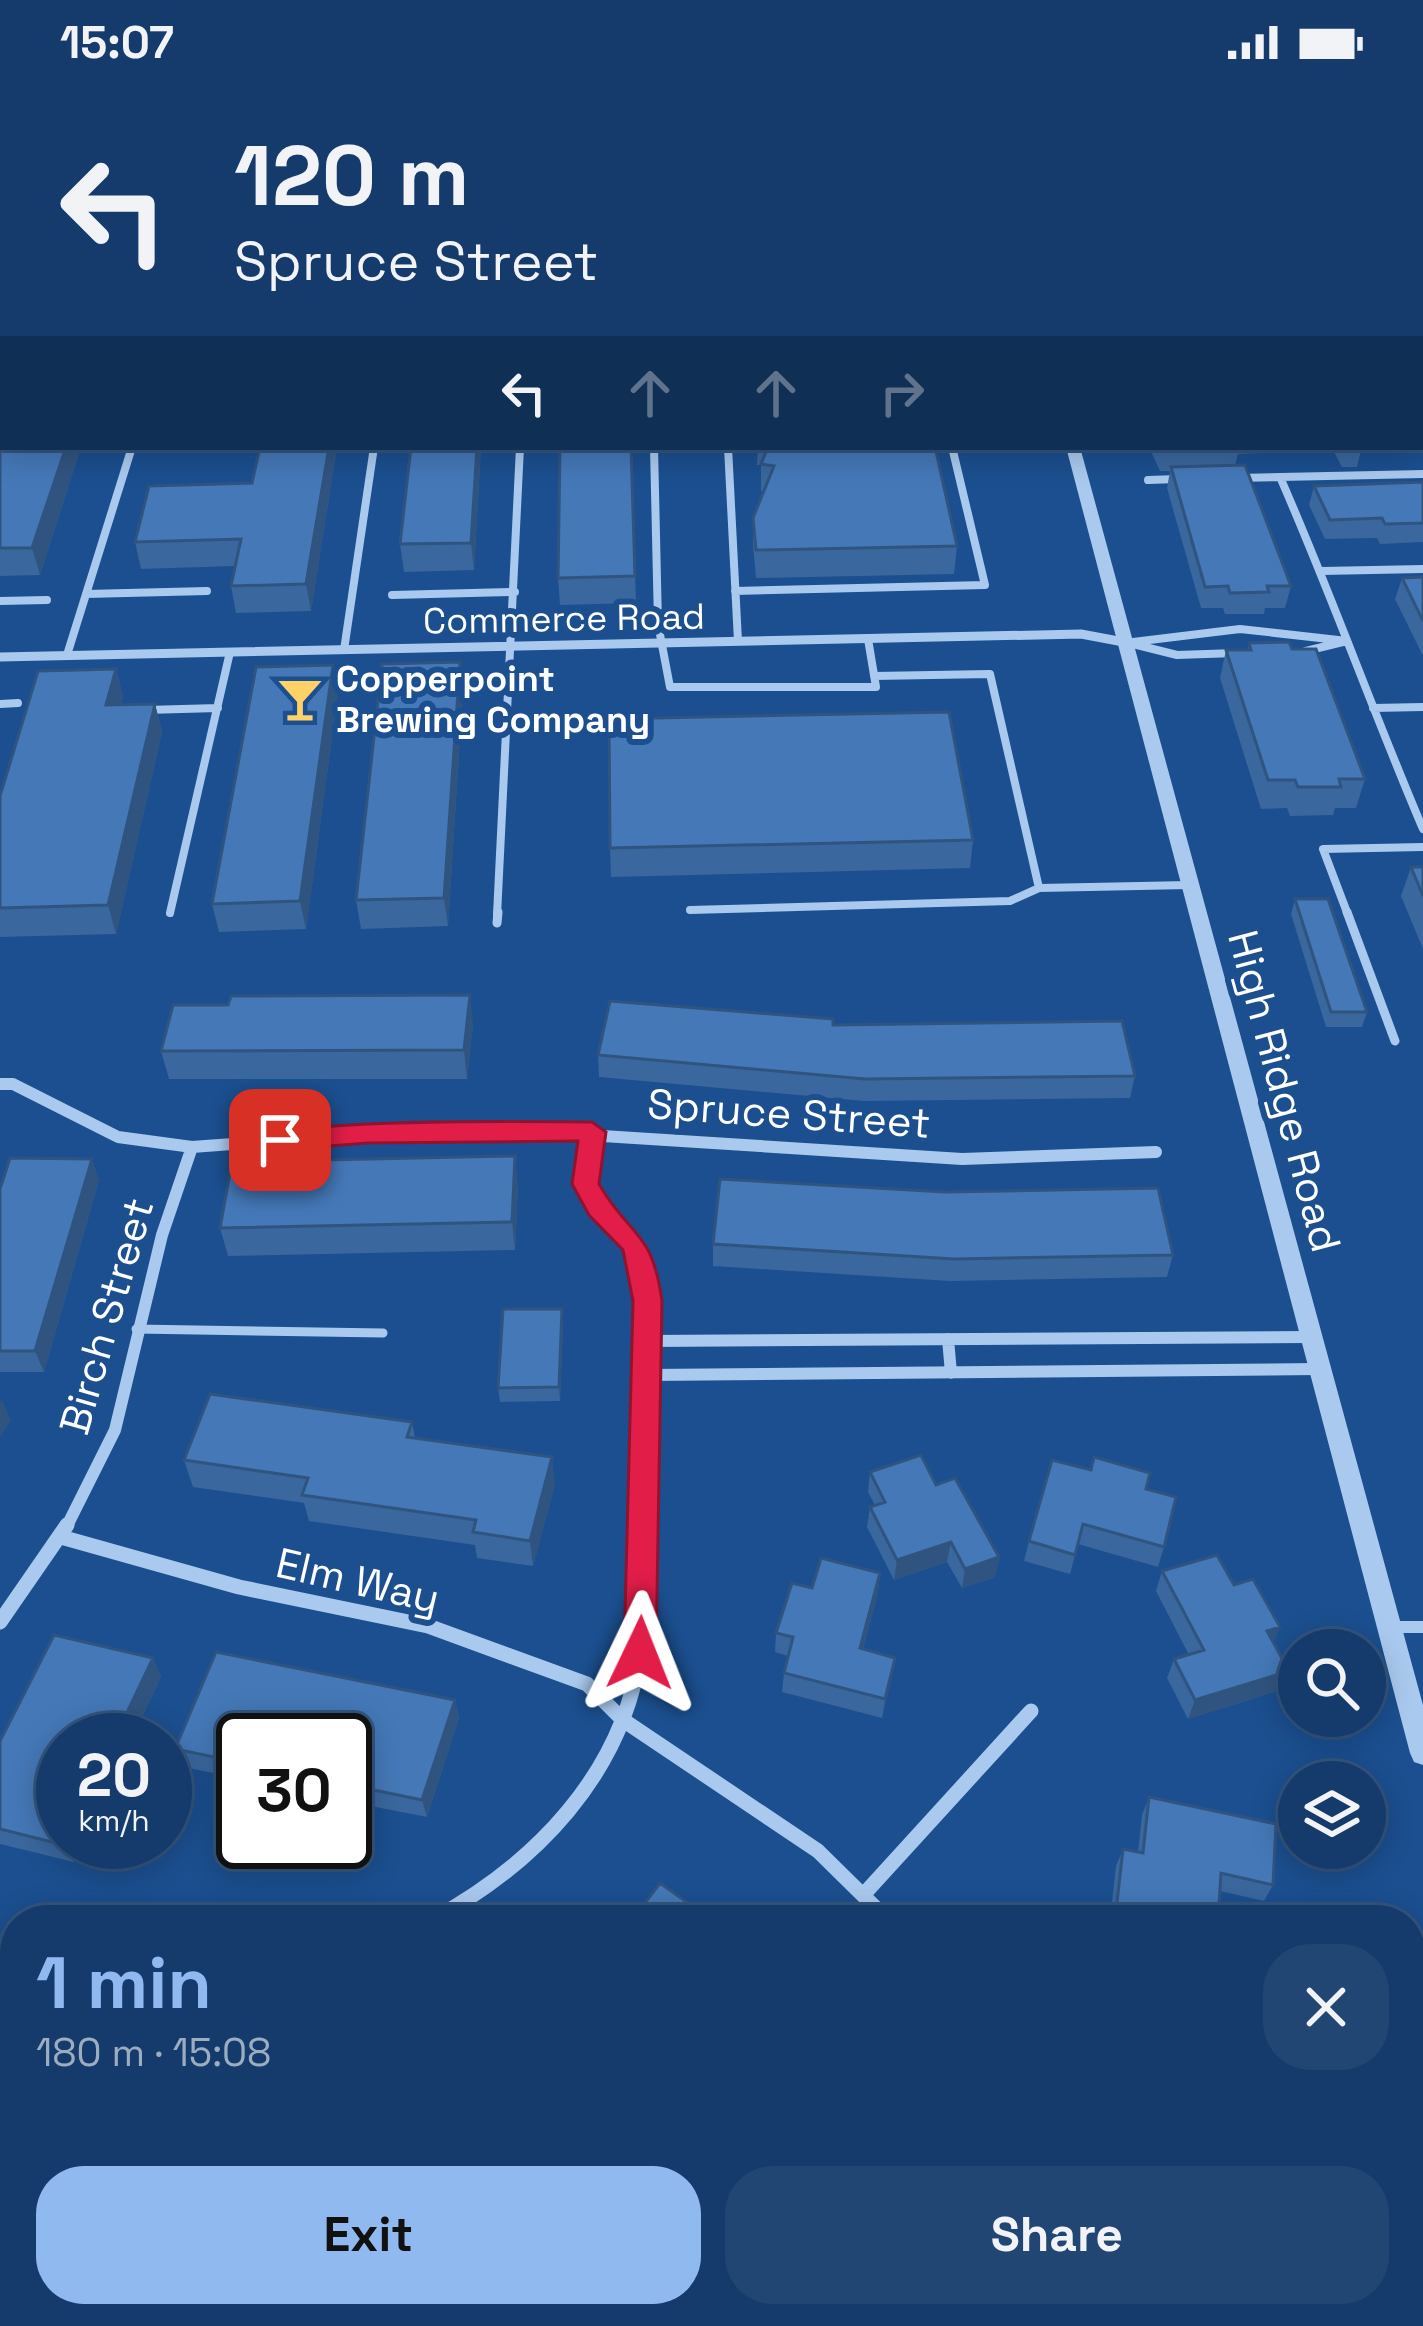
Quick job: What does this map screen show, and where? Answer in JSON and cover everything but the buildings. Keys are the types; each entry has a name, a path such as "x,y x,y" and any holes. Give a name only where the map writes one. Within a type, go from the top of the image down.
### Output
{"street":[{"name":"High Ridge Road","path":"1074,450 1423,1754"},
{"name":"Commerce Road","path":"0,657 1082,634 1129,644"},
{"name":"Spruce Street","path":"0,1084 13,1084 118,1137 192,1147 367,1134 592,1132 962,1159 1156,1152"},
{"path":"458,1905 501,1880 558,1828 600,1768 623,1720 640,1653 649,1341 643,1262 633,1244 599,1208 586,1184 592,1132"},
{"name":"Birch Street","path":"0,1622 61,1537 115,1430 136,1329 192,1147"},
{"path":"649,1341 1309,1336"},
{"path":"948,1339 951,1372"},
{"path":"648,1375 1318,1369"},
{"name":"Elm Way","path":"61,1537 239,1587 428,1626 587,1684 623,1720 818,1851 874,1905"},
{"path":"865,1894 1031,1711"}],"lane":[{"path":"67,656 131,450"},
{"path":"344,650 374,450"},
{"path":"497,923 520,450"},
{"path":"654,450 658,624 670,687 876,687 868,639"},
{"path":"728,450 738,641"},
{"path":"735,591 986,585 953,450"},
{"path":"1236,478 1423,474"},
{"path":"1280,477 1423,829"},
{"path":"1148,480 1192,479"},
{"path":"1322,571 1423,568"},
{"path":"86,594 207,591"},
{"path":"392,595 515,592"},
{"path":"0,602 47,600"},
{"path":"1129,644 1171,633 1305,630 1347,641"},
{"path":"1296,652 1320,651 1347,641"},
{"path":"1129,644 1177,655 1249,653"},
{"path":"170,913 230,652"},
{"path":"874,676 991,674 1039,888"},
{"path":"0,704 18,703"},
{"path":"1373,708 1423,707"},
{"path":"138,710 218,708"},
{"path":"1395,1041 1323,849 1423,847"},
{"path":"690,910 1010,901 1039,888 1192,885"},
{"path":"136,1329 383,1333"},
{"path":"1390,1627 1423,1627"}],"place":[{"name":"Copperpoint Brewing Company","path":"300,699"}],"route":[{"path":"280,1140 367,1134 592,1132 586,1184 599,1208 633,1244 643,1262 647,1301 640,1653"}]}
